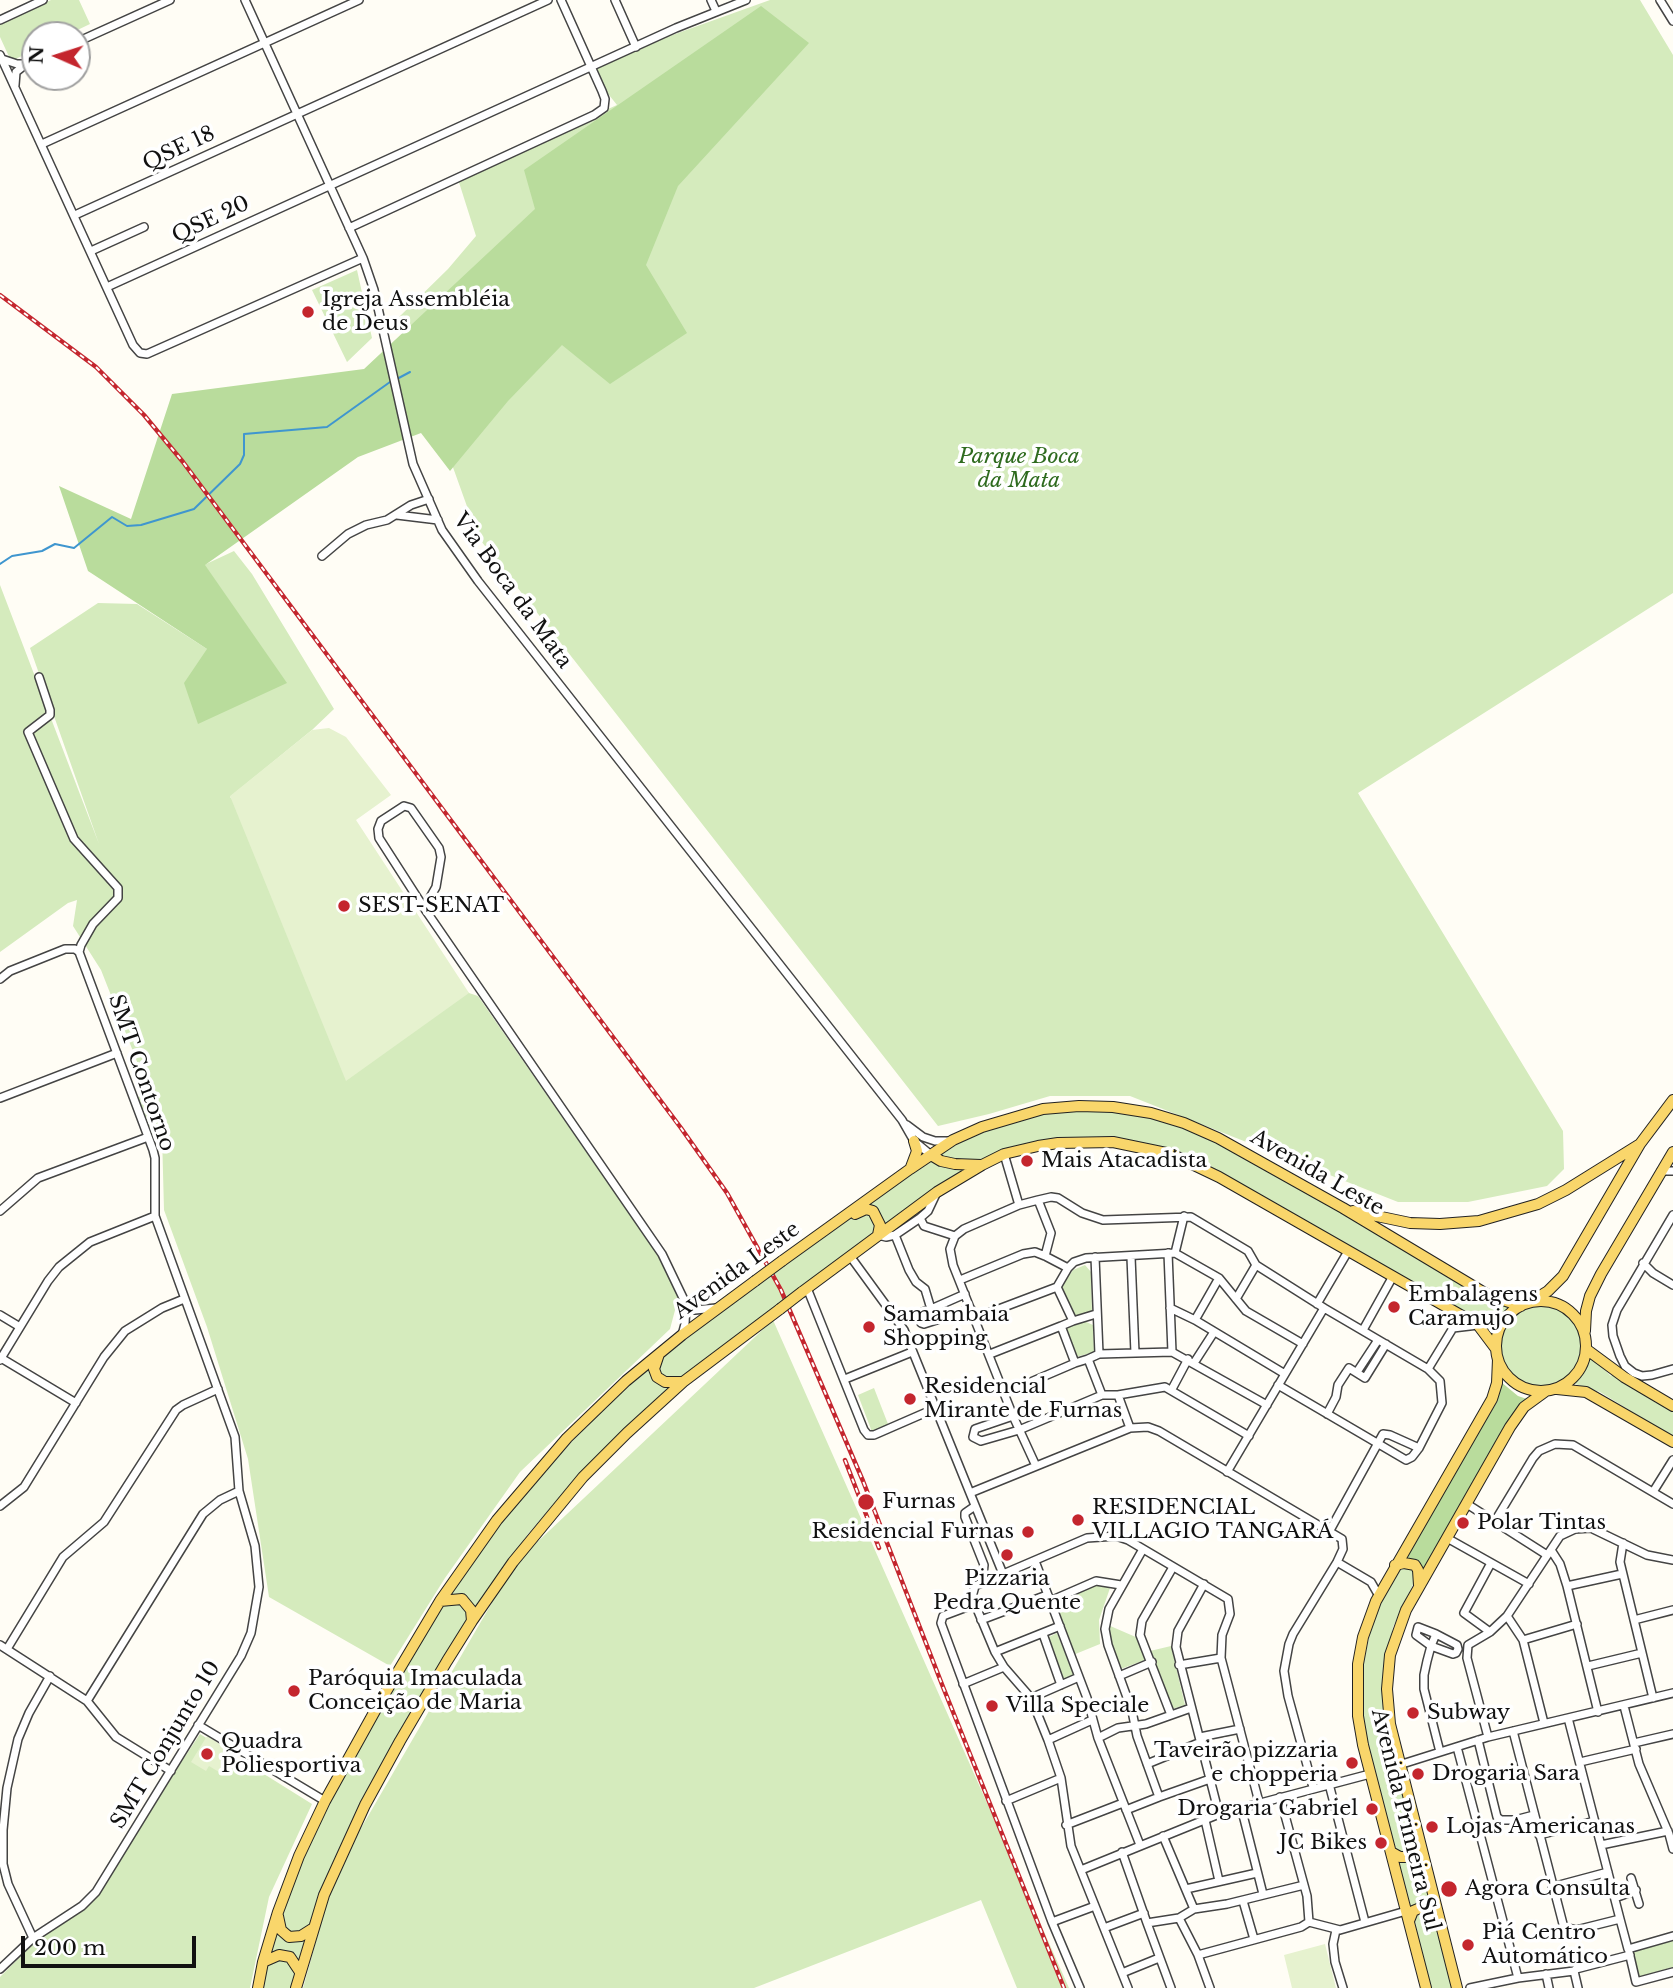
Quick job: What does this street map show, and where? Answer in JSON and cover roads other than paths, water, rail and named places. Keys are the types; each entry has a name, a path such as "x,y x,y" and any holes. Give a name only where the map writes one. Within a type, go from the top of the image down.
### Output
{"main road":[{"path":"1497,1354 1500,1328 1512,1311 1548,1291 1567,1269 1640,1144 1673,1100"},
{"name":"Avenida Leste","path":"258,1988 278,1912 299,1856 326,1801 381,1700 440,1601 497,1520 543,1465 593,1412 660,1352 782,1261 953,1140 982,1127 1043,1109 1114,1107 1150,1113 1218,1138 1343,1208 1488,1295 1526,1304"},
{"path":"910,1169 916,1159 914,1141"},
{"path":"296,1988 312,1929 337,1863 366,1805 400,1741 472,1621 528,1541 583,1477 682,1382 937,1192 1004,1154 1038,1146 1113,1142 1171,1154 1219,1177 1347,1253 1478,1325 1508,1377 1516,1384 1536,1391 1586,1392 1673,1442"},
{"path":"1343,1208 1410,1223 1479,1221 1538,1204 1566,1190 1640,1144"},
{"path":"1551,1390 1566,1384 1580,1369 1586,1343 1585,1322 1590,1296 1673,1152"},
{"path":"931,1155 941,1161 955,1164 982,1165"},
{"path":"839,1220 870,1210 878,1217 878,1235"},
{"path":"1526,1304 1541,1301 1561,1306 1577,1319 1586,1343 1624,1377 1673,1406"},
{"path":"660,1352 655,1360 657,1377 665,1382 682,1382"},
{"name":"Avenida Primeira Sul","path":"1426,1988 1357,1716 1357,1678 1363,1637 1379,1596 1492,1399 1497,1382 1497,1354"},
{"name":"Avenida Primeira Sul","path":"1457,1988 1399,1765 1388,1708 1390,1655 1399,1627 1419,1586 1524,1407 1551,1390"},
{"path":"1395,1566 1415,1564 1419,1586"},
{"path":"440,1601 462,1599 471,1611 472,1621"},
{"path":"1391,1852 1399,1857 1408,1857 1419,1842"},
{"path":"1409,1922 1413,1911 1420,1908 1429,1909 1438,1915"},
{"path":"278,1912 285,1935 301,1936 312,1929"},
{"path":"263,1962 279,1955 290,1957 300,1972"}],"street":[{"path":"0,20 43,0"},
{"path":"91,36 170,0"},
{"name":"Via Boca da Mata","path":"245,0 363,258 374,290 413,464 442,530 478,581 902,1120 914,1141 931,1155"},
{"path":"42,144 359,0"},
{"name":"QSE 18","path":"75,215 548,0"},
{"path":"349,228 604,108 603,91 561,0"},
{"path":"615,0 636,47"},
{"path":"711,0 716,11"},
{"path":"1660,0 1673,21"},
{"name":"QSE 20","path":"107,287 740,1"},
{"path":"1,57 21,63"},
{"path":"1,57 132,345 140,353 147,354 363,258"},
{"path":"15,85 16,72 21,68"},
{"path":"91,251 144,227"},
{"path":"322,556 348,534 429,499"},
{"path":"397,515 438,520"},
{"path":"0,979 10,971 65,949 79,952 80,945 93,924 118,898 118,888 74,839 27,732 50,715 39,677"},
{"path":"424,908 436,887 439,848 411,808 404,806 381,821 379,838 424,908 673,1272 686,1304 682,1335"},
{"name":"SMT Contorno","path":"79,952 155,1158 155,1216 235,1437 239,1491"},
{"path":"0,1098 117,1053"},
{"name":"Via Boca da Mata","path":"902,1120 923,1137 935,1141 953,1140"},
{"path":"0,1212 38,1178 148,1137"},
{"path":"1004,1154 1019,1205"},
{"path":"1661,1171 1673,1171"},
{"path":"878,1235 895,1235 920,1218 937,1192"},
{"path":"1036,1466 1013,1416 950,1257 955,1236 974,1224 1019,1205 1051,1197 1103,1220 1191,1217 1248,1251 1256,1265 1428,1369 1440,1381 1442,1403 1419,1448 1406,1460 1278,1385"},
{"path":"1038,1200 1051,1233 1045,1256"},
{"path":"1673,1215 1635,1277 1612,1325 1613,1336 1625,1366 1642,1376 1673,1369"},
{"path":"76,1403 1,1359 48,1281 74,1253 90,1242 155,1216"},
{"path":"1172,1352 1172,1253 1184,1216"},
{"path":"920,1218 924,1226 955,1236"},
{"path":"895,1235 909,1270 916,1282 925,1289 931,1309"},
{"path":"960,1280 1035,1252 1068,1268"},
{"path":"975,1318 1057,1287 1068,1268 1080,1260 1172,1253 1219,1278 1246,1311 1303,1344"},
{"path":"1227,1472 1303,1344 1347,1253"},
{"path":"850,1256 904,1330 1003,1574"},
{"path":"1095,1257 1099,1354"},
{"path":"1131,1257 1135,1353"},
{"path":"1643,1263 1653,1273 1673,1285"},
{"path":"1236,1299 1256,1265"},
{"path":"1635,1277 1653,1273"},
{"path":"1195,1320 1219,1278"},
{"path":"1363,1330 1392,1278"},
{"path":"1057,1287 1073,1321"},
{"path":"804,1290 868,1435 874,1435 936,1408"},
{"path":"965,1294 920,1313 918,1318 924,1324 971,1309"},
{"path":"0,1506 24,1487 104,1357 125,1331 162,1308 184,1299"},
{"path":"686,1304 695,1310 720,1307"},
{"path":"1170,1308 1285,1374"},
{"path":"990,1354 1096,1314"},
{"path":"0,1315 20,1327"},
{"path":"1428,1369 1453,1328 1478,1325"},
{"path":"1061,1326 1075,1363"},
{"path":"1172,1389 1214,1332"},
{"path":"1357,1372 1378,1340"},
{"path":"1327,1414 1336,1397 1338,1385 1349,1368 1366,1378 1386,1344"},
{"path":"845,1379 912,1352"},
{"path":"1005,1393 1099,1354 1172,1352 1267,1405"},
{"path":"1088,1359 1102,1395"},
{"path":"1013,1416 975,1429 973,1437 981,1441 1019,1430 1102,1395 1143,1392 1162,1386 1172,1389 1249,1436"},
{"path":"171,1771 116,1737 87,1701 4,1647 63,1556 104,1522 170,1418 183,1405 218,1389"},
{"path":"1118,1395 1129,1428"},
{"path":"970,1493 1129,1428 1148,1427 1342,1539 1337,1562 1293,1634 1284,1671 1313,1787"},
{"path":"1329,1532 1378,1443 1386,1434 1419,1448"},
{"path":"1495,1521 1533,1458 1539,1451 1555,1444 1573,1445 1673,1504"},
{"path":"1653,1492 1673,1460"},
{"path":"87,1701 203,1514 220,1500 239,1491"},
{"name":"SMT Conjunto 10","path":"0,1969 33,1938 82,1906 96,1892 241,1656 251,1633 260,1587 258,1563 239,1491"},
{"path":"1466,1504 1549,1552 1560,1564 1598,1712"},
{"path":"975,1506 965,1513 965,1517 984,1566 982,1583"},
{"path":"1488,1737 1467,1658 1467,1648 1470,1642 1490,1632 1507,1616 1549,1552 1566,1532 1586,1527 1596,1529 1647,1555 1673,1560"},
{"path":"1128,1988 1071,1846 1061,1778 1048,1740 1031,1698 1004,1667 995,1652 972,1591 982,1583 1087,1538 1116,1536 1228,1599 1230,1608 1222,1635 1221,1658 1259,1802"},
{"path":"1447,1538 1529,1584"},
{"path":"1623,1543 1620,1552 1622,1574 1653,1698"},
{"path":"1143,1549 1109,1609 1105,1629 1159,1797"},
{"path":"984,1566 997,1561"},
{"path":"1035,1561 1079,1677 1098,1738 1140,1845"},
{"path":"1337,1562 1371,1582 1379,1596"},
{"path":"1490,1632 1464,1613 1491,1563"},
{"path":"1171,1715 1140,1635 1140,1626 1173,1567"},
{"path":"1567,1587 1622,1574"},
{"path":"981,1620 1096,1581 1121,1585"},
{"path":"1371,1582 1387,1581"},
{"path":"1204,1584 1178,1631 1176,1647 1219,1814"},
{"path":"975,1604 941,1619 1006,1801 1080,1988"},
{"path":"1634,1620 1673,1610"},
{"path":"1507,1616 1523,1640 1544,1723"},
{"path":"1523,1640 1577,1624"},
{"path":"995,1652 1060,1626"},
{"path":"1418,1627 1436,1634 1457,1645 1456,1653 1431,1646 1417,1637 1418,1627"},
{"path":"1043,1634 1061,1685"},
{"path":"1436,1634 1424,1675 1424,1689 1440,1752"},
{"path":"1588,1666 1642,1653"},
{"path":"1179,1665 1221,1658"},
{"path":"1119,1676 1152,1662"},
{"path":"963,1684 1004,1667"},
{"path":"33,1938 8,1884 1,1829 18,1740 29,1713 50,1676"},
{"path":"1031,1698 1079,1677"},
{"path":"1399,1765 1488,1737 1673,1693"},
{"path":"1624,1706 1645,1778 1671,1836 1673,1849"},
{"path":"1098,1738 1118,1728 1146,1724 1191,1708"},
{"path":"1568,1718 1637,1985 1673,1972"},
{"path":"1048,1740 1092,1720"},
{"path":"198,1725 326,1801"},
{"path":"1147,1765 1200,1740 1240,1729"},
{"path":"1513,1731 1552,1887 1565,1927 1576,1930 1620,1919"},
{"path":"1580,1762 1673,1734"},
{"path":"1478,1740 1497,1817 1501,1820 1515,1820 1534,1815"},
{"path":"1457,1747 1518,1978"},
{"path":"1081,1870 1219,1814 1370,1774"},
{"path":"1006,1801 1061,1778"},
{"path":"1066,1825 1210,1779"},
{"path":"1329,1784 1365,1922"},
{"path":"1280,1797 1304,1885 1309,1922"},
{"path":"1241,1808 1263,1894"},
{"path":"1205,1820 1219,1881"},
{"path":"1539,1835 1595,1821"},
{"path":"1163,1836 1194,1909"},
{"path":"1601,1845 1671,1836"},
{"path":"1122,1852 1171,1988"},
{"path":"1552,1887 1608,1872"},
{"path":"1186,1889 1257,1873"},
{"path":"1631,1878 1639,1904"},
{"path":"1147,1923 1178,1918 1194,1909 1304,1885"},
{"path":"1615,1898 1636,1890"},
{"path":"1243,1900 1254,1939"},
{"path":"1052,1922 1095,1906"},
{"path":"1198,1955 1301,1927 1309,1922 1336,1930 1406,1911"},
{"path":"1104,1928 1144,1913"},
{"path":"1392,1914 1409,1922"},
{"path":"1178,1918 1198,1955 1210,1988"},
{"path":"1336,1930 1333,1944 1335,1962 1343,1988"},
{"path":"1470,1988 1518,1978 1574,1971 1579,1967 1673,1936"},
{"path":"1122,1973 1159,1958"},
{"path":"1574,1971 1578,1988"},
{"path":"1546,1975 1549,1988"}],"waterway":[{"path":"395,380 410,372"},
{"path":"0,564 12,556 42,551 55,544 74,548 112,517 127,526 141,525 194,509 240,464 244,455 244,434 327,427 390,382"}],"railway":[{"path":"0,295 96,367 144,415 183,462 727,1193 781,1290 863,1481 1064,1988"},
{"path":"845,1460 879,1548"}],"place":[{"name":"Igreja Assembléia de Deus","path":"308,312"},
{"name":"SEST-SENAT","path":"344,906"},
{"name":"Mais Atacadista","path":"1027,1161"},
{"name":"Embalagens Caramujo","path":"1394,1307"},
{"name":"Samambaia Shopping","path":"869,1327"},
{"name":"Residencial Mirante de Furnas","path":"910,1399"},
{"name":"Furnas","path":"866,1502"},
{"name":"RESIDENCIAL VILLAGIO TANGARÁ","path":"1078,1520"},
{"name":"Polar Tintas","path":"1463,1523"},
{"name":"Residencial Furnas","path":"1028,1532"},
{"name":"Pizzaria Pedra Quente","path":"1007,1555"},
{"name":"Paróquia Imaculada Conceição de Maria","path":"294,1691"},
{"name":"Villa Speciale","path":"992,1706"},
{"name":"Subway","path":"1413,1713"},
{"name":"Quadra Poliesportiva","path":"207,1754"},
{"name":"Taveirão pizzaria e chopperia","path":"1352,1763"},
{"name":"Drogaria Sara","path":"1418,1774"},
{"name":"Drogaria Gabriel","path":"1372,1809"},
{"name":"Lojas Americanas","path":"1432,1827"},
{"name":"JC Bikes","path":"1381,1843"},
{"name":"Agora Consulta","path":"1449,1889"},
{"name":"Piá Centro Automático","path":"1468,1945"}],"park label":[{"name":"Parque Boca da Mata","path":"1019,469"}]}
